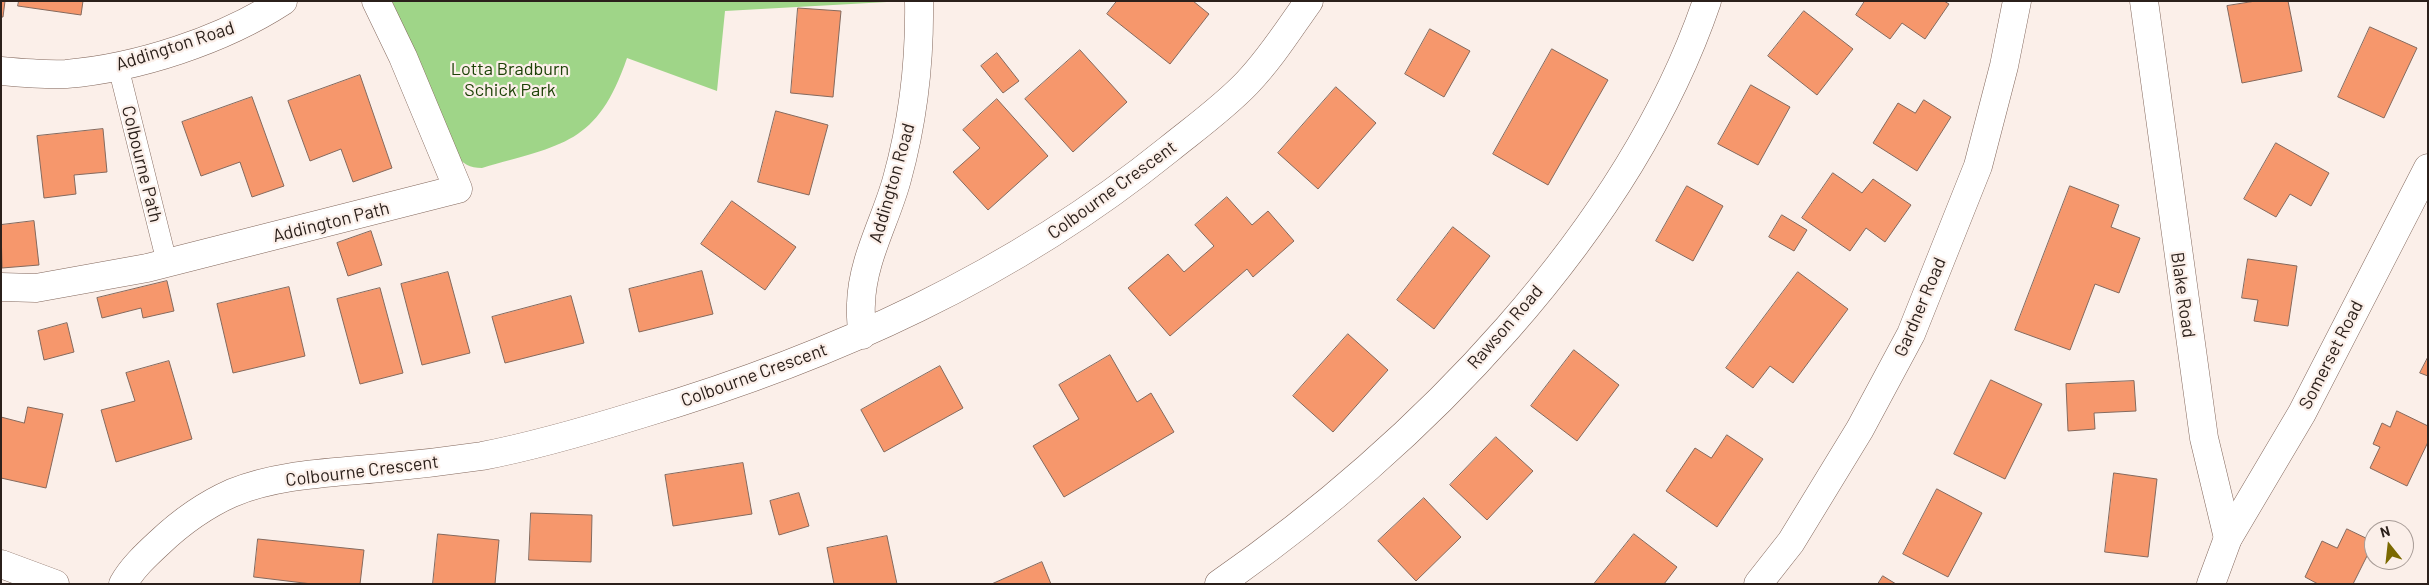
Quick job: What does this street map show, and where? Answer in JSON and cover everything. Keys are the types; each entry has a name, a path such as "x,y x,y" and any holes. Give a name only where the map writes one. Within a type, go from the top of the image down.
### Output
{"street":[{"name":"Addington Road","path":"1,71 64,74 118,66 160,55 230,30 283,1"},
{"name":"Addington Path","path":"1,287 36,288 167,263 458,190 403,57 376,1"},
{"name":"Addington Road","path":"862,335 861,304 866,275 897,181 910,124 919,50 919,1"},
{"name":"Colbourne Crescent","path":"123,584 140,562 173,530 198,512 234,492 314,474 462,458 520,448 642,414 786,366 862,335 921,307 1043,240 1122,186 1200,125 1246,85 1280,43 1308,1"},
{"name":"Rawson Road","path":"1219,584 1292,530 1373,462 1447,392 1524,308 1574,245 1618,182 1680,69 1707,1"},
{"name":"Gardner Road","path":"1758,584 1796,534 1860,429 1911,334 1978,166 2004,66 2018,1"},
{"name":"Blake Road","path":"2144,1 2204,438 2228,538"},
{"name":"Somerset Road","path":"2228,538 2302,413 2428,168"},
{"path":"2211,584 2228,538"},
{"path":"1,564 55,584"}],"lane":[{"name":"Colbourne Path","path":"118,66 167,263"}],"green space":[{"name":"Lotta Bradburn Schick Park","path":"392,1 887,2 725,11 717,91 627,58 603,109 589,125 574,137 556,146 482,168 467,165 456,154"}],"building":[{"path":"1,1 5,1 3,17 1,17"},
{"path":"19,1 83,1 81,15 18,6"},
{"path":"1117,1 1193,1 1209,14 1170,64 1107,14"},
{"path":"1865,1 1944,1 1949,4 1925,39 1902,23 1890,39 1856,15"},
{"path":"2256,1 2288,1 2302,71 2242,83 2227,6"},
{"path":"798,8 841,11 833,97 791,93"},
{"path":"1804,11 1853,49 1817,95 1768,56"},
{"path":"2370,27 2417,48 2384,118 2338,97"},
{"path":"1430,29 1470,51 1444,97 1405,74"},
{"path":"1552,49 1608,80 1548,185 1493,154"},
{"path":"1080,50 1127,102 1073,152 1025,99"},
{"path":"997,53 1019,81 1003,93 981,66"},
{"path":"360,75 392,168 353,182 341,149 310,161 288,101"},
{"path":"1751,85 1790,107 1758,165 1718,144"},
{"path":"1336,87 1376,123 1318,189 1278,153"},
{"path":"252,97 284,186 252,197 240,162 201,176 182,122"},
{"path":"997,99 1048,156 988,210 953,172 980,148 963,130"},
{"path":"1924,100 1951,117 1917,171 1873,143 1898,103 1915,113"},
{"path":"776,111 828,125 809,195 758,182"},
{"path":"103,129 107,172 74,175 76,194 44,198 37,136"},
{"path":"2276,143 2329,173 2311,206 2290,194 2276,217 2244,199"},
{"path":"1833,173 1862,193 1873,179 1911,205 1885,242 1866,228 1850,251 1802,218"},
{"path":"1687,186 1723,206 1693,261 1656,241"},
{"path":"2070,186 2119,205 2111,227 2140,238 2119,293 2095,284 2070,350 2015,330"},
{"path":"1227,197 1252,225 1268,211 1294,241 1253,277 1247,269 1170,336 1128,288 1168,254 1184,272 1214,246 1195,225"},
{"path":"732,201 796,247 765,290 701,244"},
{"path":"1782,215 1807,230 1794,251 1769,237"},
{"path":"34,221 39,265 2,268 1,225"},
{"path":"1453,227 1490,256 1434,329 1397,300"},
{"path":"371,231 382,265 348,276 337,243"},
{"path":"2248,259 2297,266 2288,326 2254,321 2258,300 2242,298"},
{"path":"702,271 713,314 639,332 629,289"},
{"path":"448,272 470,353 422,365 401,284"},
{"path":"1798,272 1848,309 1793,383 1770,366 1753,388 1726,368"},
{"path":"167,281 174,311 143,318 141,308 102,318 97,298"},
{"path":"289,287 305,356 233,373 217,304"},
{"path":"380,288 403,373 360,384 337,299"},
{"path":"571,296 584,343 505,363 492,317"},
{"path":"67,323 74,352 44,360 38,331"},
{"path":"1348,334 1388,370 1333,432 1293,396"},
{"path":"1574,350 1619,385 1577,441 1531,406"},
{"path":"1110,355 1137,402 1151,393 1174,432 1064,497 1033,446 1079,419 1059,385"},
{"path":"2428,357 2428,376 2420,373"},
{"path":"169,361 192,439 116,462 101,410 135,401 126,373"},
{"path":"940,366 963,408 884,452 861,410"},
{"path":"1991,380 2042,404 2005,479 1954,454"},
{"path":"2134,381 2136,411 2094,413 2095,429 2068,431 2066,384"},
{"path":"28,407 63,414 46,488 1,478 1,417 24,423"},
{"path":"2397,411 2428,426 2428,442 2407,486 2370,468 2380,447 2373,444 2382,423 2390,427"},
{"path":"1727,435 1763,459 1717,527 1666,491 1695,448 1711,458"},
{"path":"1496,437 1533,471 1487,520 1450,485"},
{"path":"743,463 752,514 673,526 665,475"},
{"path":"2114,473 2157,479 2148,557 2105,552"},
{"path":"1937,489 1982,513 1948,577 1903,554"},
{"path":"799,493 809,526 779,535 770,501"},
{"path":"1424,498 1461,537 1416,581 1378,541"},
{"path":"531,513 592,515 591,562 529,560"},
{"path":"2347,529 2364,537 2364,562 2353,584 2318,584 2305,577 2322,541 2337,548"},
{"path":"438,534 499,540 495,584 433,584"},
{"path":"1634,534 1677,567 1664,584 1594,584"},
{"path":"887,536 897,584 834,584 827,548"},
{"path":"258,539 364,550 360,584 312,584 254,577"},
{"path":"1042,562 1051,584 992,584"},
{"path":"1883,576 1896,584 1878,584"}]}
